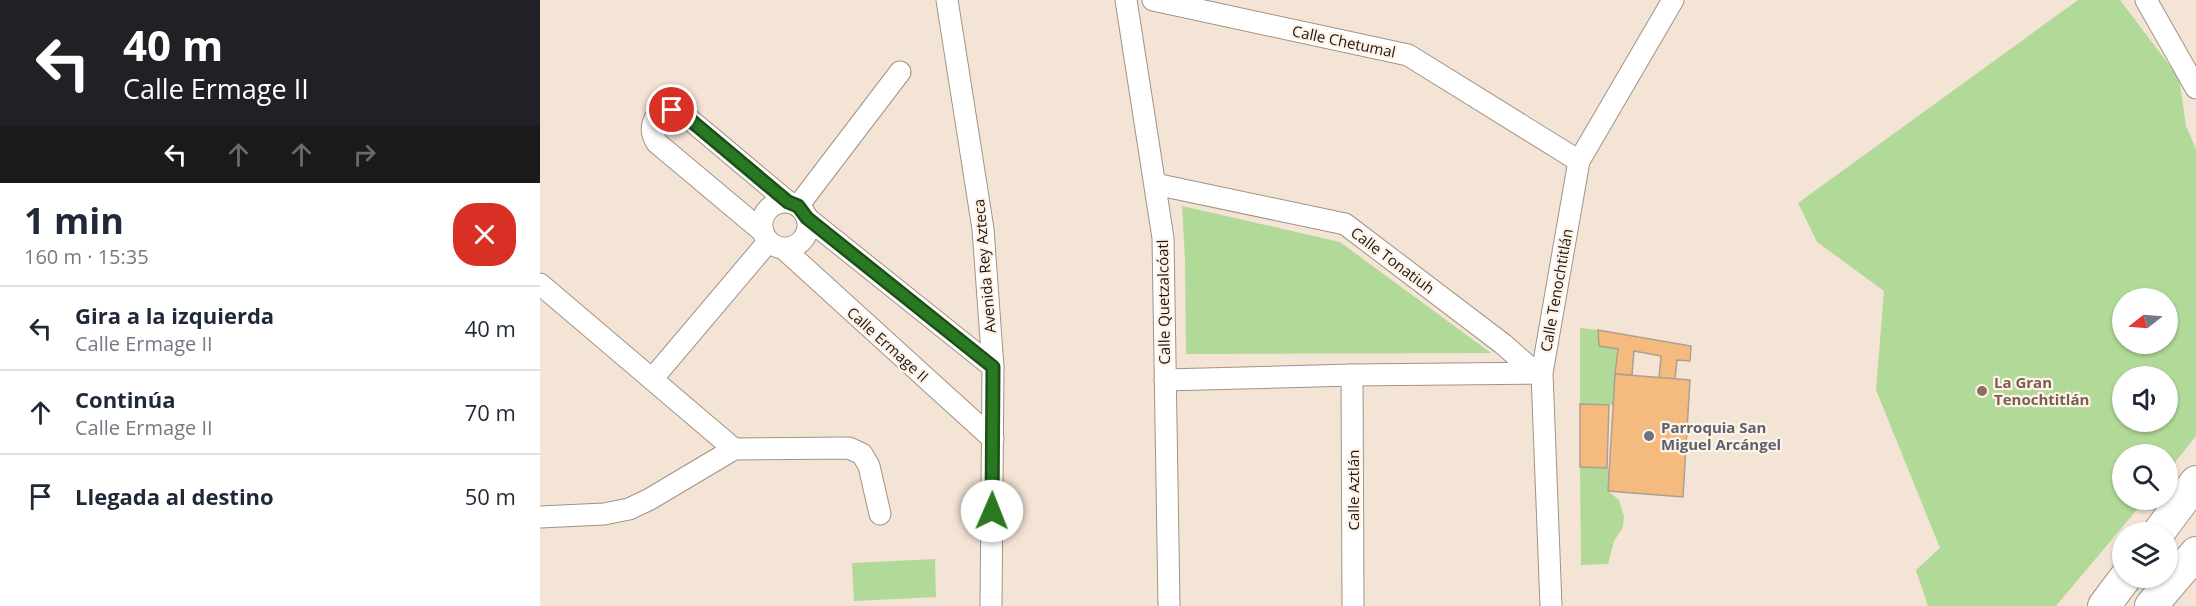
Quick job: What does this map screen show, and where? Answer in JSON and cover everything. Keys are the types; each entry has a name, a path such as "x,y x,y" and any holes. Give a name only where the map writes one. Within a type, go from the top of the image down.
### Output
{"main road":[{"path":"2166,522 2196,482"},
{"path":"2151,606 2196,553"},
{"path":"2104,606 2118,588"}],"street":[{"name":"Avenida Rey Azteca","path":"947,0 983,229 993,367 991,606"},
{"name":"Calle Quetzalcóatl","path":"1126,0 1163,238 1169,606"},
{"name":"Calle Chetumal","path":"1153,0 1408,55 1579,161"},
{"name":"Calle Tenochtitlán","path":"1551,606 1539,373 1579,161 1673,0"},
{"path":"2146,0 2196,88"},
{"path":"798,209 900,72"},
{"name":"Calle Ermage II","path":"993,367 682,113 668,110 657,116 652,128 657,143 771,240 993,439"},
{"name":"Calle Tonatiuh","path":"1155,184 1345,224 1539,373"},
{"path":"775,204 798,209 808,224 805,237 796,246 771,240 761,224 766,212 775,204"},
{"path":"653,378 771,240"},
{"path":"540,284 734,449"},
{"path":"1165,380 1539,373"},
{"name":"Calle Aztlán","path":"1352,375 1353,606"},
{"path":"540,517 604,514 629,509 734,449 849,448 862,454 869,466 880,514"}],"green space":[{"path":"2078,0 2120,0 2179,78 2186,126 2196,149 2196,436 2178,458 2178,444 2112,444 2112,510 2137,510 2127,522 2112,522 2112,539 2056,606 1928,606 1916,570 1940,548 1876,390 1884,291 1817,242 1798,203"},
{"path":"1182,206 1340,242 1491,353 1186,354"},
{"path":"1580,328 1598,330 1599,346 1618,349 1614,405 1580,404"},
{"path":"1580,467 1609,468 1608,491 1619,500 1624,516 1623,527 1614,541 1608,564 1581,565"},
{"path":"935,559 936,597 854,601 852,563"}],"building":[{"path":"1598,330 1691,346 1690,361 1677,360 1675,379 1659,378 1661,356 1634,351 1632,375 1615,374 1618,349 1599,346"},
{"name":"Parroquia San Miguel Arcángel","path":"1615,374 1690,380 1683,497 1608,491"},
{"path":"1580,404 1609,405 1607,468 1580,467"}],"place":[{"name":"La Gran Tenochtitlán","path":"1982,391"},
{"name":"Parroquia San Miguel Arcángel","path":"1649,436"}],"route":[{"path":"672,110 682,113 788,202 798,206 807,218 993,367 992,511"}]}
